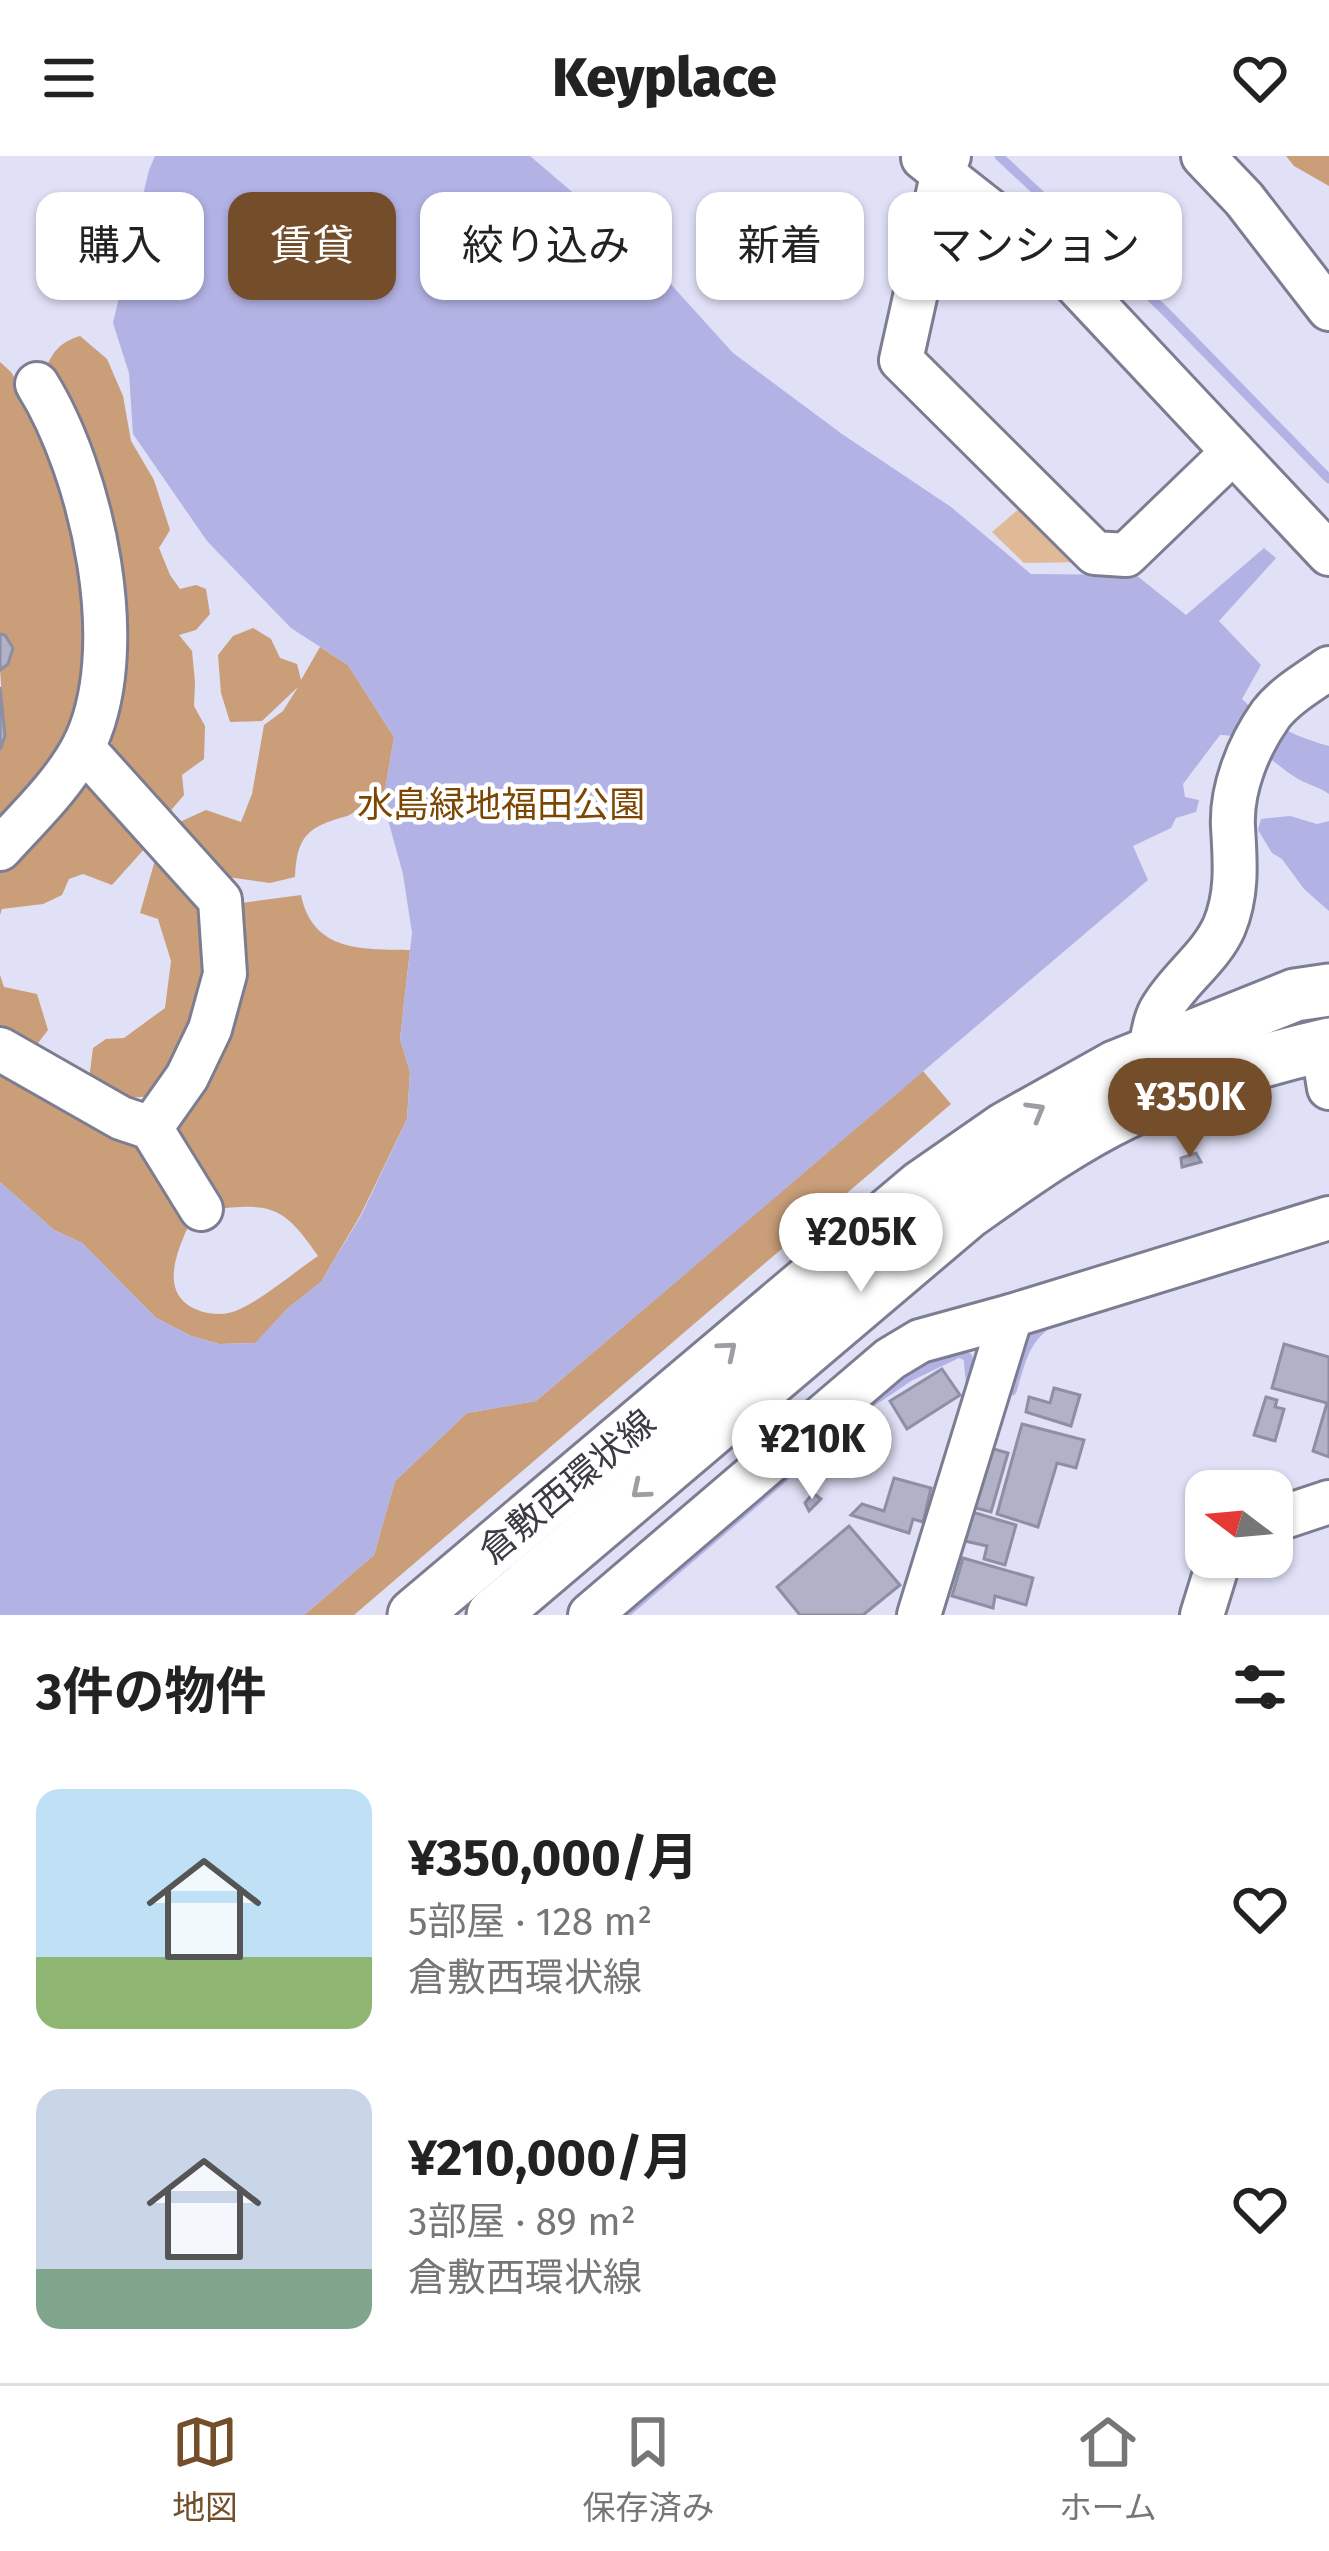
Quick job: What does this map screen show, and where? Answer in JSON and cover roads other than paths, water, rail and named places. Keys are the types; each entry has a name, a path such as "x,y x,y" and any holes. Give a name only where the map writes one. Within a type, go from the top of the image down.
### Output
{"main road":[{"name":"倉敷西環状線","path":"414,1615 921,1187 1006,1128 1149,1052 1295,995 1329,991"},
{"name":"倉敷西環状線","path":"493,1615 967,1213 1042,1160 1124,1114 1206,1079 1327,1059"}],"street":[{"path":"1203,156 1244,199 1329,309"},
{"path":"937,161 1054,261 1329,554"},
{"path":"937,161 901,360 1095,553 1126,555 1233,452"},
{"path":"0,849 52,792 83,748 99,699 105,595 97,544 73,459 37,384"},
{"path":"1149,1052 1160,1009 1224,927 1237,860 1235,797 1252,750 1272,713 1329,668"},
{"path":"83,748 220,900 225,974 210,1028 187,1077 151,1129"},
{"path":"0,1049 93,1104 151,1129 201,1209"},
{"path":"590,1615 890,1359 920,1341 1329,1218"},
{"path":"919,1615 1011,1316"},
{"path":"1293,1514 1329,1502"},
{"path":"1202,1615 1213,1578"}],"water":[{"name":"水島緑地福田公園","path":"155,156 530,156 572,192 420,192 420,300 672,300 672,286 733,353 951,507 1031,574 1136,575 1186,615 1264,548 1276,558 1219,621 1261,665 1242,699 1282,728 1329,746 1329,794 1295,777 1250,744 1220,735 1183,784 1185,797 1199,800 1196,812 1176,818 1171,828 1133,846 1148,880 536,1401 467,1413 395,1481 374,1555 304,1615 0,1615 0,1182 54,1230 82,1243 156,1318 219,1344 255,1343 321,1282 362,1214 407,1119 410,1072 400,1039 412,933 403,874 383,802 394,737 348,665 291,628 207,541 133,434 129,373 113,323 118,300 204,300 204,192 144,192"},
{"path":"1290,816 1317,824 1329,821 1329,911 1272,853 1258,830 1261,819"}],"waterway":[{"path":"999,156 1163,309 1329,479"},
{"path":"1012,1391 1028,1345 1048,1324"},
{"path":"624,1615 872,1402 909,1377 959,1353 968,1357 971,1389"}]}
